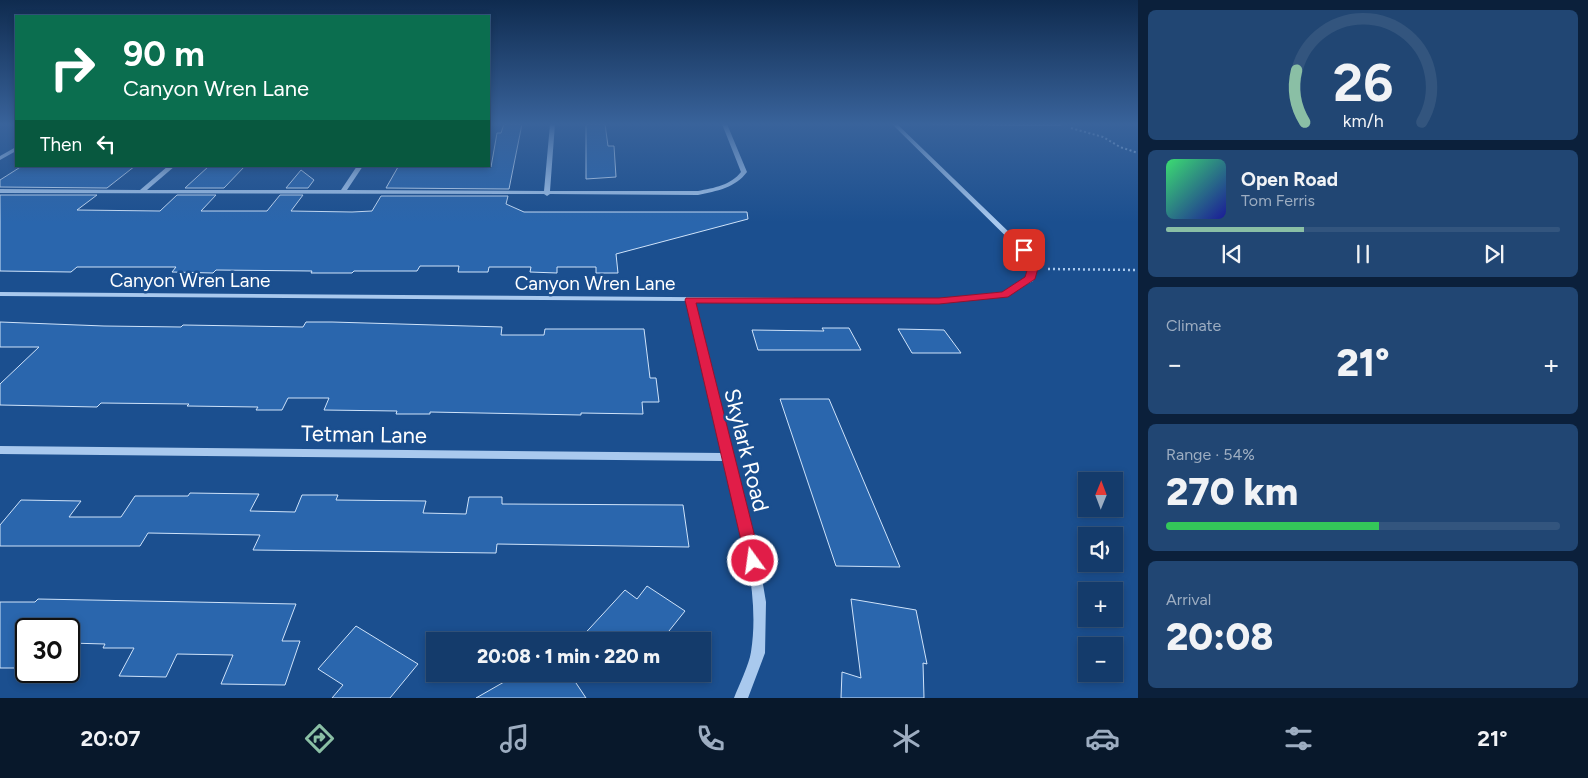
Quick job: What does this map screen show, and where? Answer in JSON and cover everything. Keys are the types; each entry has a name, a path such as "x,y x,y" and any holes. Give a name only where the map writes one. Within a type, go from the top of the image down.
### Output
{"street":[{"path":"547,194 550,157"},
{"path":"0,191 682,194 698,193 722,187 740,178 744,172 738,157"},
{"path":"928,157 1035,261 1032,268"},
{"path":"142,191 171,167"},
{"path":"342,193 359,167"},
{"name":"Canyon Wren Lane","path":"0,294 939,301 1005,294 1030,279 1032,268"},
{"name":"Skylark Road","path":"690,300 753,561 760,602 758,652 741,698"},
{"name":"Tetman Lane","path":"0,450 727,457"}],"path":[{"path":"1032,268 1138,270"}],"building":[{"path":"493,157 515,157 509,189 386,188 398,167 491,167"},
{"path":"586,157 615,157 616,177 586,179"},
{"path":"20,167 134,167 107,188 0,187 0,180"},
{"path":"208,167 244,167 224,188 185,188"},
{"path":"301,170 314,180 308,188 286,188"},
{"path":"0,195 97,195 77,210 160,211 177,195 216,195 201,211 267,211 280,195 303,195 291,211 352,212 372,211 381,196 508,196 506,204 524,212 747,212 748,219 616,254 618,273 596,273 596,267 557,267 557,273 530,272 531,267 489,267 488,272 458,272 459,266 420,266 417,271 354,271 352,273 216,270 213,273 172,272 176,267 77,267 71,272 0,271"},
{"path":"0,322 104,326 303,327 306,322 332,322 502,327 501,335 544,335 545,329 644,329 650,378 656,378 659,402 642,402 643,414 581,413 581,415 430,412 430,414 396,414 397,411 324,410 329,398 288,398 282,410 256,410 258,407 187,406 189,404 101,403 97,407 0,405 0,384 39,347 0,347"},
{"path":"822,328 849,328 861,350 758,350 752,330 824,331"},
{"path":"898,329 944,330 961,353 912,353"},
{"path":"780,399 829,399 900,567 836,566"},
{"path":"190,493 259,494 250,511 295,512 302,495 338,495 336,500 426,501 423,513 466,514 469,497 502,497 502,504 683,505 689,547 497,544 496,553 253,550 260,535 148,533 140,546 0,546 0,525 21,500 81,501 69,517 121,517 135,496 188,496"},
{"path":"647,586 685,611 668,632 586,632 625,590 637,599"},
{"path":"38,599 296,604 282,641 300,641 285,685 221,684 233,655 177,654 166,677 119,676 134,648 103,648 105,644 80,643 80,618 15,618 15,668 0,668 0,602 35,602"},
{"path":"851,599 916,610 927,664 923,663 924,698 841,698 842,672 861,678"},
{"path":"356,626 418,664 390,698 332,698 343,685 318,669"},
{"path":"504,682 575,682 586,698 476,698"}],"route":[{"path":"753,561 690,300 939,301 1005,294 1030,279 1035,261 1024,250"}]}
